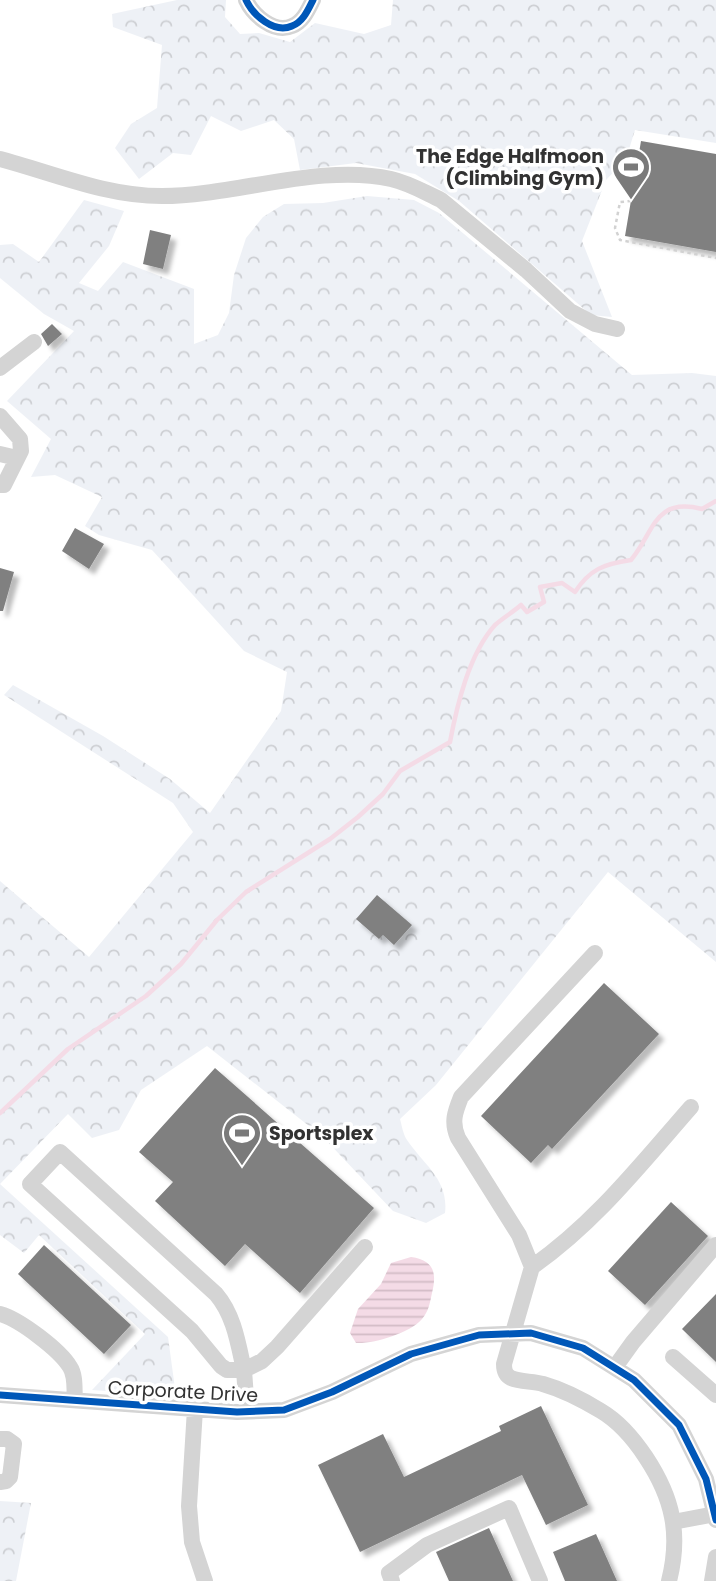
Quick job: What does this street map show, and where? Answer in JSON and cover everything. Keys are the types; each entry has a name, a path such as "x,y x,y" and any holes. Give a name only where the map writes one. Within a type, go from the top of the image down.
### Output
{"street":[{"path":"246,0 261,21 284,27 292,26 304,17 313,0"},
{"path":"0,159 94,187 147,196 194,194 338,176 390,179 416,186 440,200 581,319 617,329"},
{"path":"0,368 34,342"},
{"path":"0,416 20,439 21,451 4,485 0,485"},
{"path":"0,454 17,458"},
{"path":"594,953 461,1097 454,1114 453,1126 519,1235 532,1267 504,1364 505,1373 510,1378 569,1393 607,1414 639,1447 653,1470 673,1522 673,1556 669,1581"},
{"path":"532,1267 564,1245 605,1205 691,1107"},
{"path":"247,1412 244,1370 226,1306 60,1152 30,1184 192,1331 221,1366 228,1370 244,1370 277,1348 365,1247"},
{"path":"615,1367 716,1245"},
{"path":"0,1314 45,1341 70,1367 75,1400"},
{"name":"Corporate Drive","path":"0,1395 247,1412 284,1410 332,1392 411,1354 479,1335 531,1334 583,1348 635,1380 679,1425 709,1466 706,1479 715,1517"},
{"path":"673,1357 716,1395"},
{"path":"195,1409 189,1506 192,1542 205,1581"},
{"path":"0,1438 14,1444 10,1476 6,1481 0,1482"},
{"path":"392,1581 388,1573 427,1545 509,1508 540,1581"},
{"path":"673,1522 715,1517"},
{"path":"712,1581 716,1557"}],"path":[{"path":"631,201 620,202 615,228 620,240 716,258"}],"green space":[{"path":"177,0 226,0 225,17 240,34 259,33 290,42 315,23 364,34 391,25 393,0 716,0 716,143 635,130 626,159 606,180 582,241 612,317 591,315 459,201 415,174 356,163 300,170 294,139 274,120 241,131 211,116 191,155 173,153 139,179 115,148 131,124 157,108 162,45 113,27 112,14"},
{"path":"367,196 414,200 439,213 632,375 692,373 716,376 716,962 608,872 436,1085 400,1119 407,1140 434,1174 443,1191 445,1213 426,1223 393,1211 323,1137 207,1046 141,1090 119,1130 92,1138 68,1114 0,1184 0,881 89,957 193,832 173,803 4,695 13,685 103,736 170,779 210,813 281,711 287,672 244,651 152,550 99,535 85,526 102,497 55,475 31,477 51,439 7,401 74,331 44,314 0,278 0,245 13,244 39,262 84,200 124,211 109,246 79,283 98,291 123,262 194,289 194,344 218,335 229,313 234,275 246,238 263,217 284,204 323,203"},
{"path":"0,1184 168,1337 176,1396 92,1390 145,1334 39,1235 24,1253 0,1235"},
{"path":"0,1501 31,1503 16,1581 0,1581"}],"shaded area":[{"path":"411,1257 425,1261 434,1274 428,1310 416,1324 401,1333 382,1340 356,1343 350,1333 358,1309 381,1284 391,1263"}],"building":[{"path":"641,141 716,154 716,252 625,236"},
{"path":"150,230 171,235 163,269 143,264"},
{"path":"52,324 62,334 48,346 41,334"},
{"path":"75,528 104,544 89,569 62,551"},
{"path":"0,568 14,572 3,611 0,611"},
{"path":"377,895 412,925 394,945 383,935 379,939 356,919"},
{"path":"604,983 659,1034 552,1149 548,1145 531,1163 481,1116"},
{"name":"Sportsplex","path":"215,1068 374,1208 300,1293 245,1244 225,1266 155,1201 173,1182 139,1152"},
{"path":"671,1202 708,1236 645,1305 608,1271"},
{"path":"44,1245 131,1325 104,1354 18,1274"},
{"path":"716,1294 716,1362 682,1329"},
{"path":"541,1406 588,1505 546,1525 522,1475 360,1552 318,1465 383,1434 404,1477 501,1431 499,1426"},
{"path":"489,1528 513,1581 449,1581 436,1552"},
{"path":"596,1534 617,1581 565,1581 553,1552"}],"waterway":[{"path":"0,1113 68,1049 146,996 181,964 217,920 246,892 330,839 383,794 400,771 450,742 460,696 471,665 495,625 521,605 527,612 544,602 540,587 562,583 575,592 586,578 598,569 631,560 651,528 665,512 686,507 702,509 716,501"}],"cycle path":[{"path":"246,0 265,22 285,28 299,22 313,0"},
{"path":"0,1395 237,1412 284,1410 332,1392 411,1354 479,1335 531,1333 583,1348 634,1380 679,1425 706,1479 716,1520"}],"place":[{"name":"The Edge Halfmoon (Climbing Gym)","path":"631,201"},
{"name":"Sportsplex","path":"242,1167"}]}
